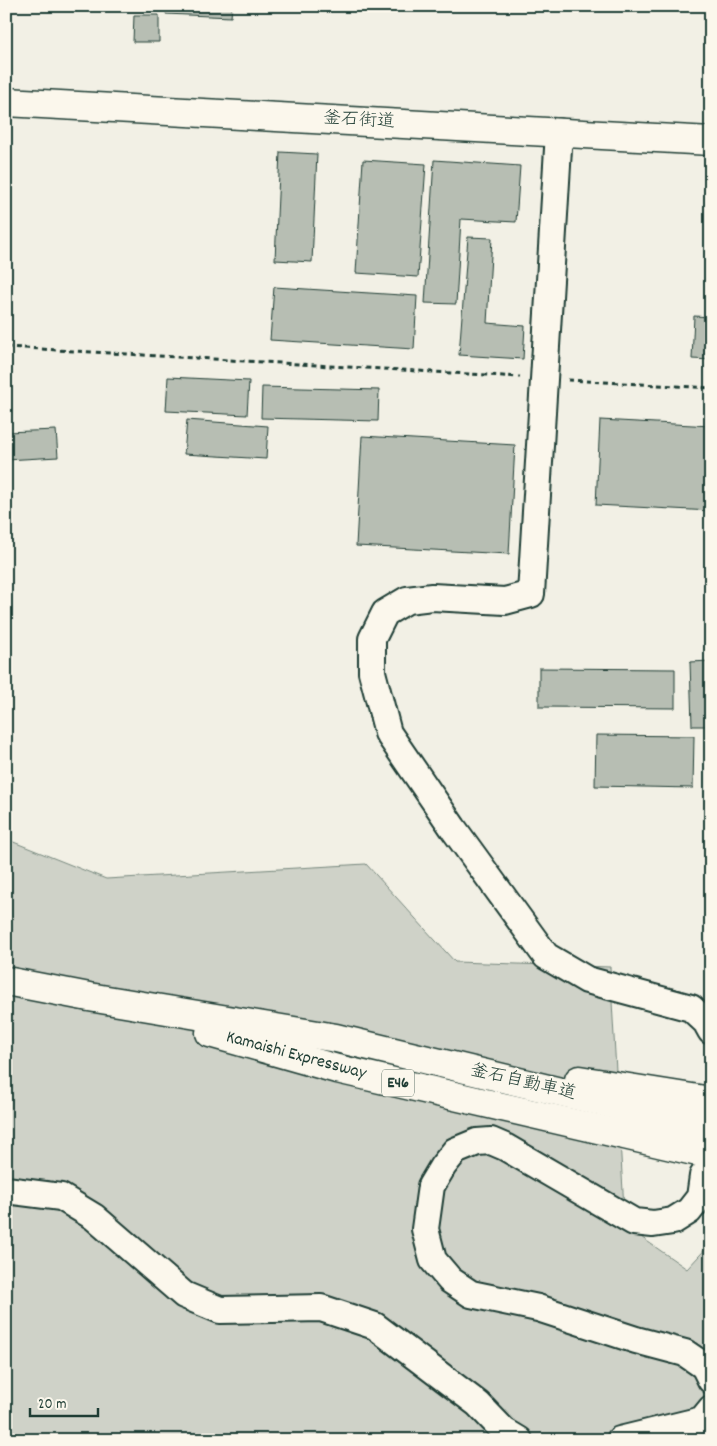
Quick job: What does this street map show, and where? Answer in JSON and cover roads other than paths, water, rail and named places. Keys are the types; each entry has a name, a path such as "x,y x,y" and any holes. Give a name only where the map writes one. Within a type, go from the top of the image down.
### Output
{"main road":[{"name":"釜石街道","path":"6,102 711,141"},
{"name":"Kamaishi Expressway","path":"6,980 89,997 336,1038"},
{"name":"Kamaishi Expressway","path":"89,997 337,1069 640,1138 708,1164"},
{"path":"336,1038 711,1101"},
{"name":"釜石自動車道","path":"336,1038 711,1128"}],"street":[{"path":"559,132 531,594 505,601 432,596 407,600 385,613 372,639 372,672 388,732 453,828 546,956 587,980 691,1008 706,1022 711,1031"},
{"path":"708,1164 700,1197 689,1211 673,1221 653,1224 634,1222 505,1147 491,1141 476,1142 455,1151 431,1186 425,1229 433,1260 450,1280 471,1294 538,1308 636,1340 685,1353 704,1366 711,1380"},
{"path":"6,1190 60,1197 94,1217 184,1295 220,1310 321,1308 375,1326 478,1404 504,1430 519,1440"},
{"path":"620,1440 702,1420 711,1409"}]}
